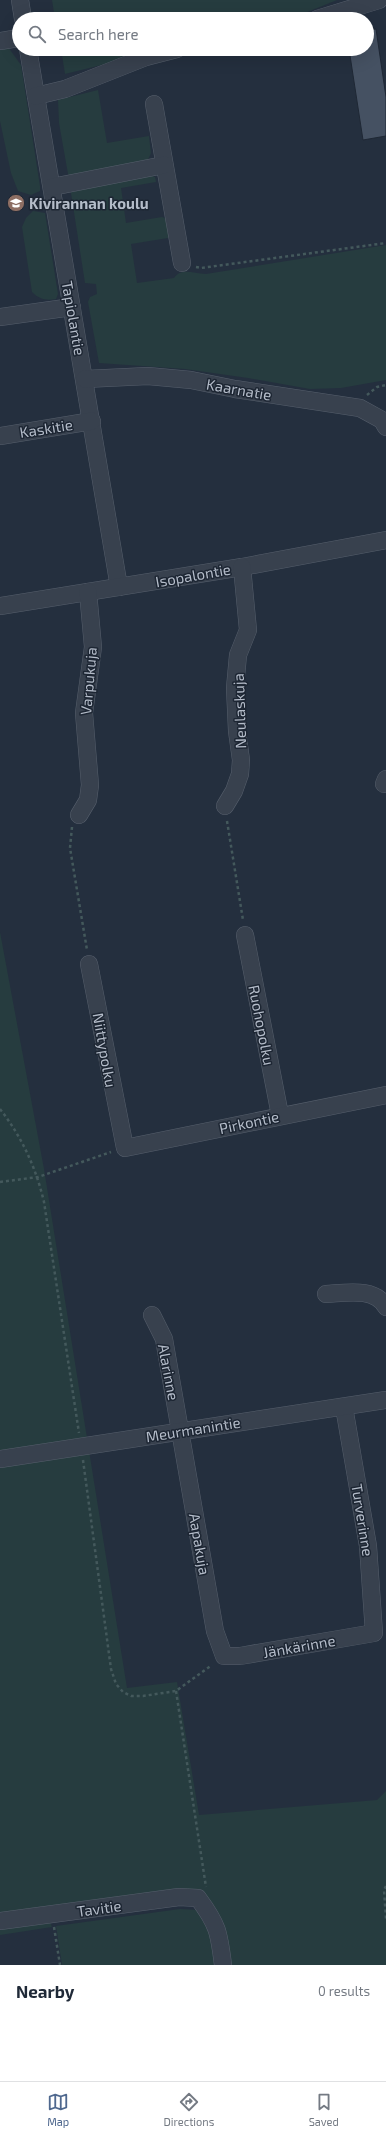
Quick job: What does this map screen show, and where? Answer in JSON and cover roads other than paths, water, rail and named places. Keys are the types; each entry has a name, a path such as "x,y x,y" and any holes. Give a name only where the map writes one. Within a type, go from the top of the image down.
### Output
{"street":[{"path":"20,0 22,12"},
{"path":"340,12 379,0"},
{"path":"0,41 12,39"},
{"name":"Tapiolantie","path":"29,56 119,587"},
{"path":"36,96 65,88 150,56"},
{"path":"154,104 182,263"},
{"path":"52,187 164,165"},
{"path":"0,317 72,307"},
{"name":"Kaarnatie","path":"85,379 148,376 191,380 235,389 360,408 382,420 386,427"},
{"name":"Kaskitie","path":"0,436 92,421"},
{"name":"Isopalontie","path":"0,606 242,567 386,540"},
{"name":"Neulaskuja","path":"225,806 234,791 240,774 235,688 238,655 248,630 242,567"},
{"name":"Varpukuja","path":"79,814 88,800 90,785 84,713 92,647 88,592"},
{"name":"Ruohopolku","path":"245,935 280,1116"},
{"name":"Niittypolku","path":"89,964 123,1142"},
{"name":"Pirkontie","path":"123,1142 280,1116 386,1095"},
{"path":"326,1294 366,1292 382,1299 386,1307"},
{"name":"Alarinne","path":"152,1315 164,1339 180,1431"},
{"name":"Meurmanintie","path":"0,1459 386,1400"},
{"name":"Turverinne","path":"344,1407 368,1546 374,1633"},
{"name":"Aapakuja","path":"180,1431 215,1631 224,1656"},
{"name":"Jänkärinne","path":"224,1656 240,1656 374,1633"},
{"name":"Tavitie","path":"0,1922 203,1895 211,1916 219,1931 223,1965"}],"place":[{"name":"Kivirannan koulu","path":"16,203"}]}
